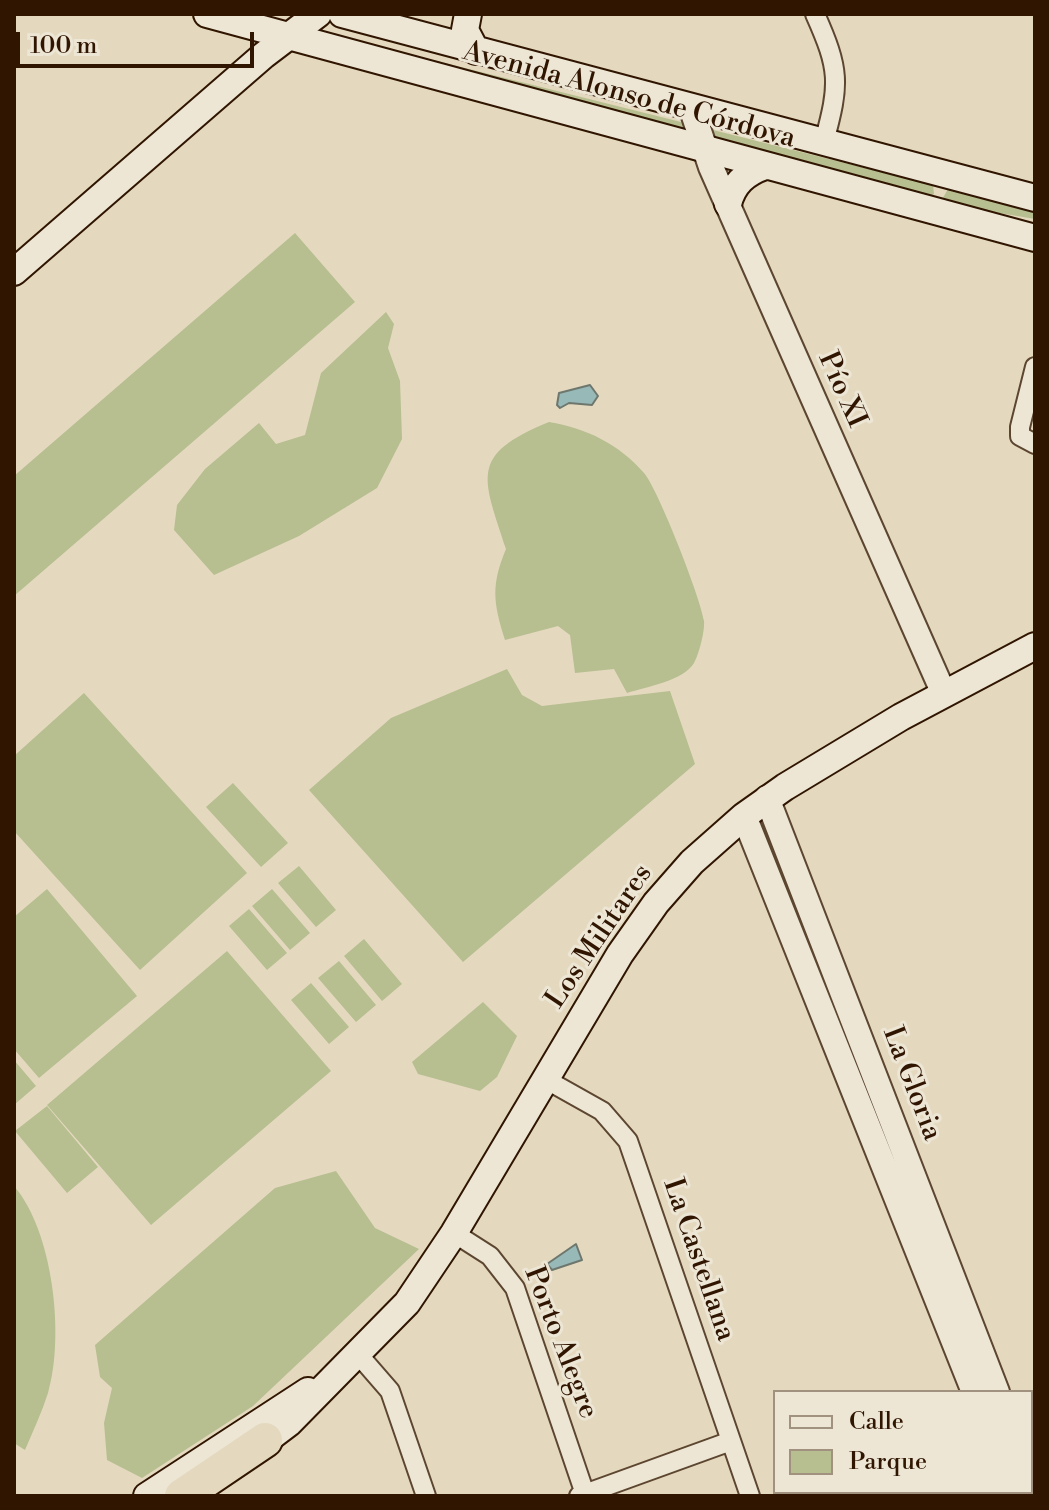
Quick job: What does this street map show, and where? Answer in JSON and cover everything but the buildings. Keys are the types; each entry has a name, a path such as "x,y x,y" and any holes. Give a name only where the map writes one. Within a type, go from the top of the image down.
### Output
{"highway":[{"path":"182,1496 265,1440"}],"main road":[{"name":"Avenida Alonso de Córdova","path":"207,14 1035,238"},
{"path":"14,272 318,14"},
{"name":"Avenida Alonso de Córdova","path":"342,14 1035,198"},
{"path":"289,36 332,33 414,14"},
{"path":"468,14 465,30 476,51"},
{"path":"728,204 744,176 765,166"},
{"name":"Los Militares","path":"196,1496 289,1423 407,1303 454,1233 645,917 692,862 767,798 944,694 1035,646"},
{"name":"Los Militares","path":"147,1496 278,1408 329,1379"}],"street":[{"path":"815,14 836,63 837,81 824,142"},
{"name":"Pío XI","path":"691,107 728,204 944,694"},
{"path":"1035,367 1020,427 1020,436 1035,444"},
{"name":"La Gloria","path":"767,798 849,1006 886,1136 973,1390"},
{"name":"La Gloria","path":"744,816 825,1015 886,1136 996,1390"},
{"path":"784,916 809,906"},
{"path":"825,1015 849,1006"},
{"name":"La Castellana","path":"545,1079 602,1111 618,1125 628,1141 750,1496"},
{"name":"Porto Alegre","path":"454,1233 490,1256 510,1279 582,1495"},
{"path":"357,1353 390,1391 426,1496"},
{"path":"582,1495 731,1441"}],"green space":[{"path":"377,46 933,185 934,194 927,198 369,48"},
{"path":"948,189 1035,212 1035,219 940,203"},
{"path":"295,233 355,302 14,596 14,476"},
{"path":"386,312 394,324 388,348 400,381 402,439 377,488 299,536 214,575 174,530 177,505 205,469 259,423 276,444 305,435 321,373"},
{"path":"549,422 576,428 613,446 644,473 659,500 704,621 694,663 673,679 627,693 614,669 575,673 570,635 558,626 505,640 495,594 506,549 488,486 488,471 505,446"},
{"path":"507,669 522,695 542,706 670,691 695,764 463,962 309,790 391,718"},
{"path":"84,693 247,873 140,970 14,831 14,756"},
{"path":"233,783 288,843 261,867 206,807"},
{"path":"299,866 336,910 316,927 278,883"},
{"path":"47,889 137,996 39,1078 14,1049 14,917"},
{"path":"272,889 310,933 290,950 252,906"},
{"path":"249,909 287,953 267,970 229,926"},
{"path":"364,939 402,984 382,1001 344,956"},
{"path":"227,951 331,1071 151,1225 47,1105"},
{"path":"339,961 376,1005 356,1022 318,978"},
{"path":"311,983 349,1027 329,1044 291,1000"},
{"path":"483,1002 517,1036 497,1077 480,1091 418,1074 412,1062"},
{"path":"14,1060 36,1086 14,1105"},
{"path":"47,1106 98,1167 67,1193 15,1131"},
{"path":"336,1171 375,1228 419,1249 253,1406 142,1478 107,1460 104,1423 112,1388 100,1377 95,1345 275,1188"},
{"path":"14,1186 38,1229 52,1285 55,1314 53,1370 48,1393 25,1450 14,1443"}],"water":[{"path":"590,385 598,396 592,405 569,403 560,408 557,405 559,393"},
{"path":"576,1244 582,1260 552,1270 547,1264"}]}
